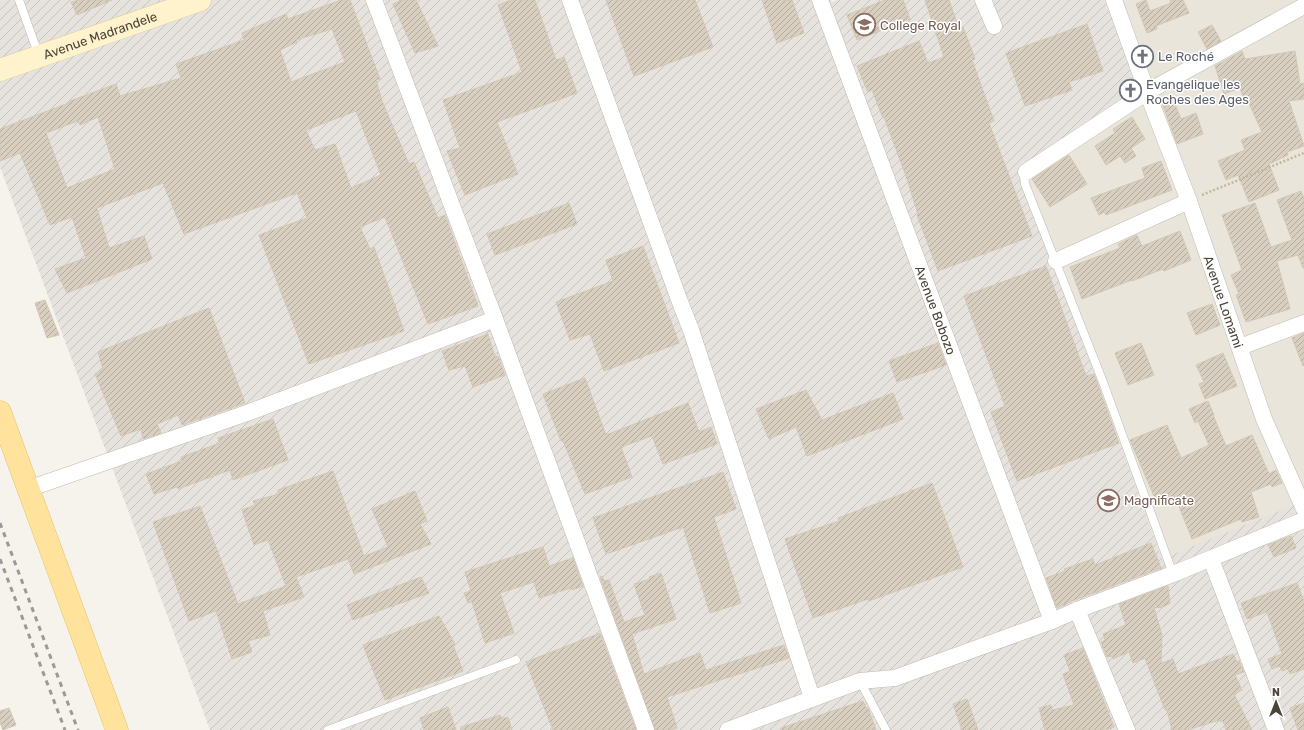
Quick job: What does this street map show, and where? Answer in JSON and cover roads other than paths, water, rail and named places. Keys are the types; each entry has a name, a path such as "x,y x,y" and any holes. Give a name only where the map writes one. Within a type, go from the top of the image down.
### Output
{"main road":[{"path":"0,412 117,730"}],"street":[{"name":"Avenue Madrandele","path":"0,70 200,0"},
{"path":"374,0 495,318 646,730"},
{"path":"570,0 691,330 812,698"},
{"name":"Avenue Bobozo","path":"820,0 1052,621"},
{"path":"983,0 994,26"},
{"name":"Avenue Lomami","path":"1114,0 1147,92 1189,201 1264,419 1304,509"},
{"path":"1026,172 1147,92 1304,6"},
{"path":"1056,261 1189,201"},
{"path":"28,489 240,415 495,318"},
{"path":"1240,346 1304,323"},
{"path":"728,730 860,681 895,678 1052,621 1211,559 1304,520"},
{"path":"1211,559 1276,730"},
{"path":"1077,610 1125,729"}],"lane":[{"path":"19,0 39,56"},
{"path":"1026,172 1024,176 1025,184 1103,382 1173,574"},
{"path":"328,730 516,660"},
{"path":"860,681 886,730"}],"railway":[{"path":"0,523 78,730"},
{"path":"0,559 65,730"}],"place":[{"name":"College Royal","path":"865,25"},
{"name":"Le Roché","path":"1143,56"},
{"name":"Evangelique les Roches des Ages","path":"1131,91"},
{"name":"Magnificate","path":"1109,500"}]}
